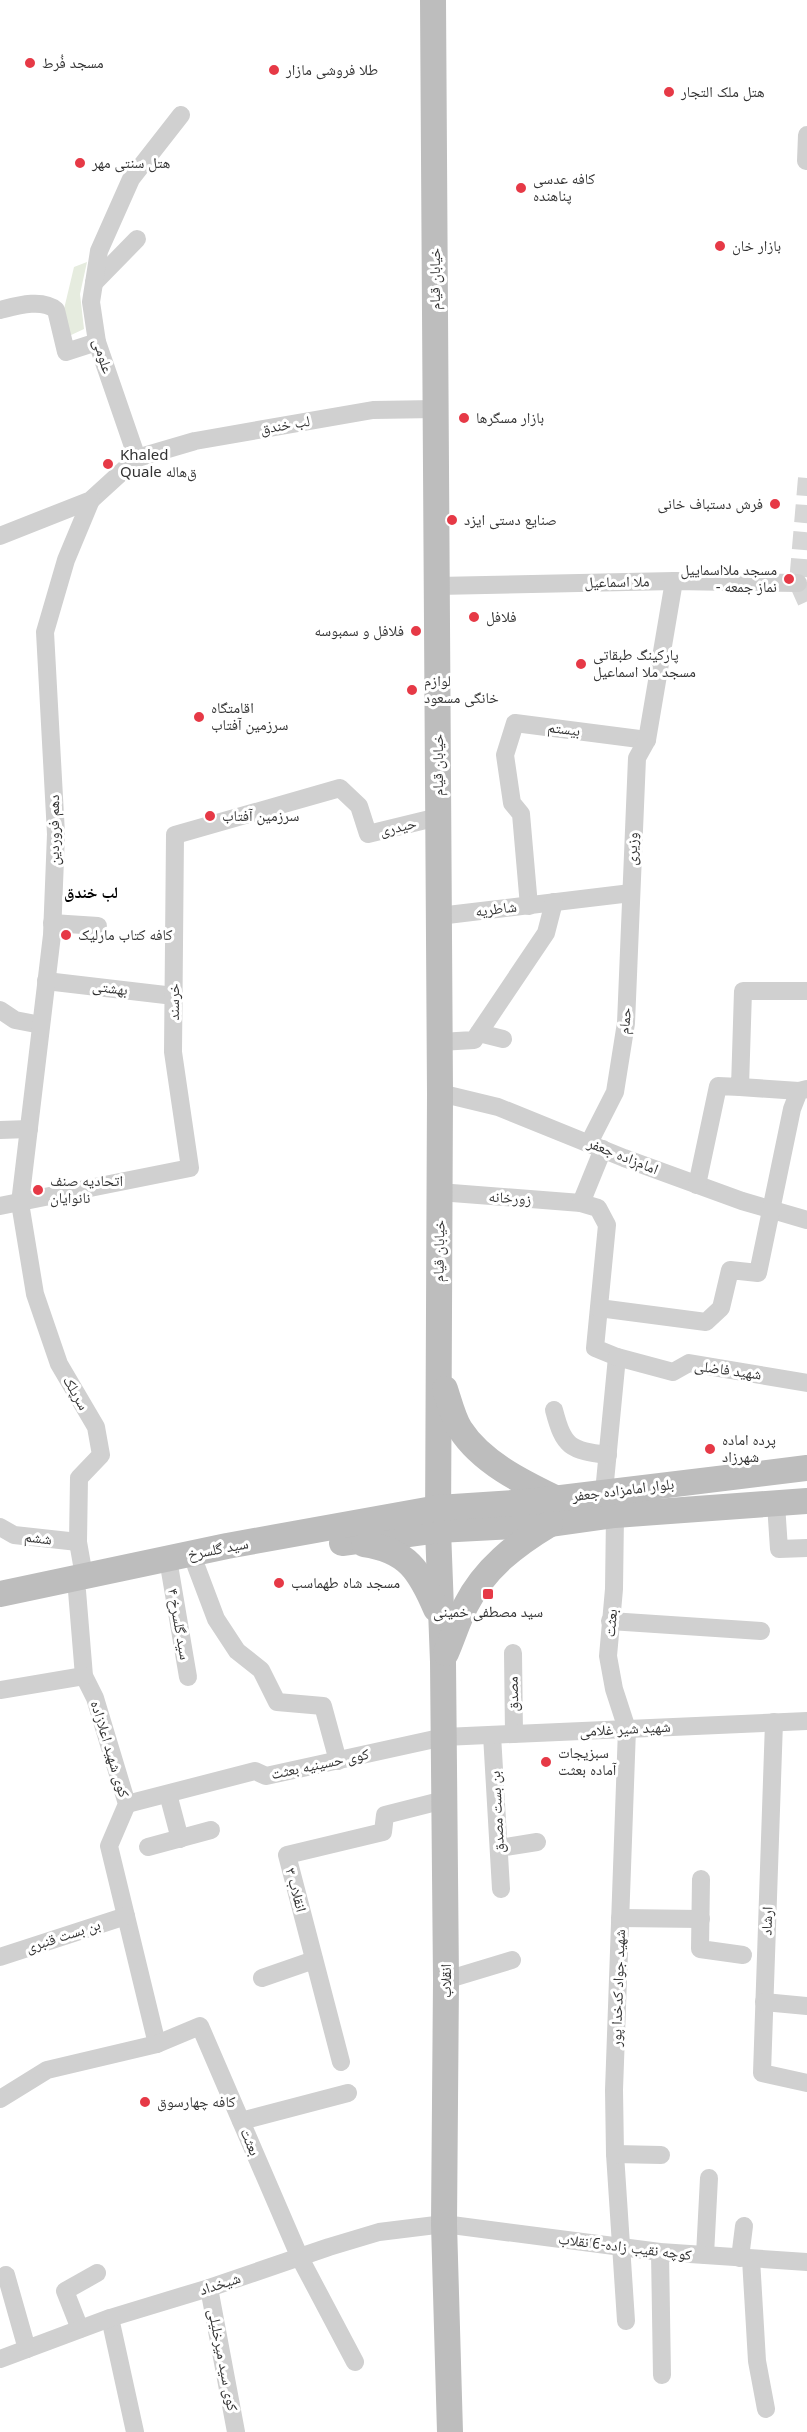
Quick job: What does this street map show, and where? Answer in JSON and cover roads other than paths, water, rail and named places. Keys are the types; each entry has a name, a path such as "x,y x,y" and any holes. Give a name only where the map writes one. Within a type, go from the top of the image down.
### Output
{"main road":[{"name":"خیابان قیام","path":"433,0 440,1042 438,1519"},
{"path":"439,1374 460,1429 485,1456 522,1482 555,1498"},
{"name":"بلوار امامزاده جعفر","path":"537,1516 555,1498 807,1468"},
{"name":"بلوار امامزاده جعفر","path":"438,1519 615,1515 807,1501"},
{"path":"443,1662 465,1605 490,1569 519,1543 537,1516"},
{"name":"سید گلسرخ","path":"0,1594 170,1571 349,1542 438,1519"},
{"name":"سید گلسرخ","path":"0,1607 227,1546 438,1519"},
{"name":"انقلاب","path":"438,1519 444,1737 446,1980 444,2224 450,2432"},
{"path":"349,1542 385,1547 413,1564 427,1587 441,1620"}],"street":[{"name":"علومی","path":"137,458 97,342 91,302 99,251 131,179 181,115"},
{"path":"806,161 807,135"},
{"path":"94,283 137,238"},
{"path":"0,310 36,303 49,305 56,310 66,351 97,342"},
{"name":"لب خندق","path":"137,458 195,441 373,410 436,409"},
{"path":"0,536 91,500 137,458"},
{"name":"دهم فروردین","path":"20,1203 52,923 56,834 45,632 66,560 91,500"},
{"name":"ملا اسماعیل","path":"437,586 674,581 798,583"},
{"name":"وزیری","path":"631,893 637,758 647,740 674,581"},
{"name":"بیستم","path":"529,906 521,814 512,803 505,755 515,723 647,740"},
{"name":"حیدری","path":"175,835 340,788 359,806 368,834 438,818"},
{"name":"خرسند","path":"20,1203 190,1168 173,1052 175,835"},
{"path":"440,1042 474,1040 546,933 554,902 631,893"},
{"name":"حمام","path":"581,1203 596,1146 615,1092 626,1023 631,893"},
{"name":"شاطریه","path":"439,916 554,902"},
{"path":"52,923 98,926"},
{"name":"بهشتی","path":"46,981 174,996"},
{"path":"740,1087 743,991 807,991"},
{"path":"0,1010 15,1020 41,1025"},
{"path":"479,1033 503,1039"},
{"path":"599,1308 706,1322 721,1308 730,1270 758,1273 792,1109 803,1090 718,1086 696,1185"},
{"name":"امام‌زاده جعفر","path":"440,1093 498,1107 696,1185 807,1220"},
{"path":"0,1130 29,1129"},
{"name":"زورخانه","path":"440,1192 581,1203"},
{"path":"0,1206 20,1203"},
{"name":"سرپلک","path":"20,1203 35,1294 59,1365 96,1427 101,1455 79,1478 78,1542 81,1584"},
{"path":"581,1203 598,1208 606,1225 595,1348 617,1357 604,1492"},
{"name":"شهید فاضلی","path":"617,1357 674,1372 689,1364 807,1383"},
{"path":"554,1410 561,1436 577,1450 608,1455"},
{"path":"776,1504 779,1549 807,1548"},
{"name":"بعثت","path":"615,1515 614,1588 608,1656 614,1689 627,1729"},
{"name":"ششم","path":"0,1527 14,1535 78,1542"},
{"path":"196,1566 216,1619 237,1651 261,1670 277,1702 323,1706 338,1761"},
{"name":"سید گلسرخ ۴","path":"170,1571 188,1677"},
{"name":"کوی شهید اعلازاده","path":"81,1584 84,1676 95,1698 127,1804 109,1846 157,2044"},
{"path":"610,1621 761,1631"},
{"name":"مصدق","path":"513,1653 514,1734"},
{"path":"0,1690 84,1676"},
{"name":"شهید شیر غلامی","path":"444,1737 807,1720"},
{"name":"ارشاد","path":"774,1722 762,2073 807,2083"},
{"name":"شهید جواد کدخدا پور","path":"626,2321 615,2154 614,2090 627,1729"},
{"name":"بن بست مصدق","path":"492,1735 501,1889"},
{"name":"کوی حسینیه بعثت","path":"127,1804 255,1771 266,1776 444,1737"},
{"path":"168,1794 180,1839"},
{"name":"انقلاب ۳","path":"340,2062 287,1855 383,1832 385,1815 444,1800"},
{"path":"148,1847 212,1830"},
{"path":"499,1848 537,1842"},
{"path":"701,1879 700,1949 743,1954"},
{"name":"بن بست قنبری","path":"0,1957 126,1916"},
{"path":"620,1918 701,1919"},
{"path":"262,1978 314,1960"},
{"path":"446,1980 512,1960"},
{"path":"764,2002 807,2006"},
{"name":"بعثت","path":"157,2044 201,2026 300,2258 355,2362"},
{"path":"0,2099 47,2070 157,2044"},
{"path":"241,2121 348,2093"},
{"path":"615,2154 661,2155"},
{"path":"705,2255 709,2178"},
{"name":"کوچه نقیب زاده-6انقلاب","path":"444,2224 660,2252 807,2262"},
{"name":"شیخداد","path":"0,2358 110,2318 379,2232 444,2224"},
{"path":"744,2226 745,2258 757,2361 766,2409"},
{"path":"660,2252 662,2375"},
{"path":"80,2329 65,2291 97,2273"},
{"path":"6,2275 27,2349"},
{"name":"کوی سید میرخلیلی","path":"209,2288 237,2432"},
{"path":"110,2318 135,2432"}],"tunnel":[{"path":"807,478 798,583 807,603"}],"place":[{"name":"مسجد فُرط","path":"30,63"},
{"name":"طلا فروشی مازار","path":"274,70"},
{"name":"هتل ملک التجار","path":"669,92"},
{"name":"هتل سنتی مهر","path":"80,163"},
{"name":"کافه عدسی پناهنده","path":"521,188"},
{"name":"بازار خان","path":"720,246"},
{"name":"بازار مسگرها","path":"464,418"},
{"name":"Khaled Quale ق‌هاله","path":"108,464"},
{"name":"فرش دستباف خانی","path":"775,504"},
{"name":"صنایع دستی ایزد","path":"452,520"},
{"name":"مسجد ملااسماییل - نماز جمعه","path":"789,579"},
{"name":"فلافل","path":"474,617"},
{"name":"فلافل و سمبوسه","path":"416,631"},
{"name":"پارکینگ طبقاتی مسجد ملا اسماعیل","path":"581,664"},
{"name":"لوازم خانگی مسعود","path":"412,690"},
{"name":"اقامتگاه سرزمین آفتاب","path":"199,717"},
{"name":"سرزمین آفتاب","path":"210,816"},
{"name":"کافه کتاب مارلیک","path":"66,935"},
{"name":"اتحادیه صنف نانوایان","path":"38,1190"},
{"name":"پرده اماده شهرزاد","path":"710,1449"},
{"name":"مسجد شاه طهماسب","path":"279,1583"},
{"name":"سید مصطفی خمینی","path":"488,1594"},
{"name":"سبزیجات آماده بعثت","path":"546,1762"},
{"name":"کافه چهارسوق","path":"145,2102"}],"district":[{"name":"لب خندق","path":"91,892"}]}
